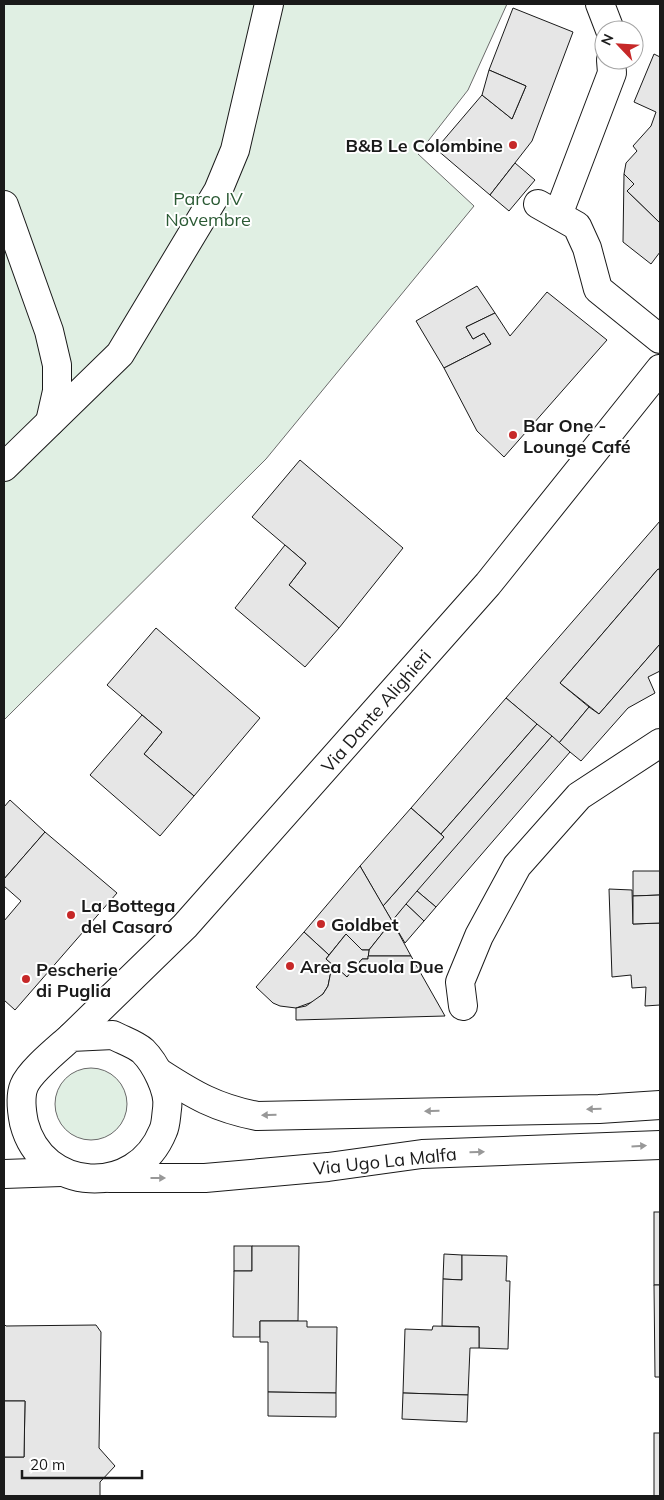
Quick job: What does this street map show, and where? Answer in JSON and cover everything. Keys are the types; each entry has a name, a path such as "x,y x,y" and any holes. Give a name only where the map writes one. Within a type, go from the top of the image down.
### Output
{"main road":[{"path":"4,467 120,354 218,191 235,150 269,4"},
{"path":"600,4 606,20"},
{"path":"612,70 548,210 577,226 587,248 598,289 660,339"},
{"path":"4,205 49,331 58,366 57,391 50,422"},
{"name":"Via Dante Alighieri","path":"71,1036 186,926 488,584 660,369"},
{"path":"463,1006 460,982 479,936 517,866 579,796 660,743"},
{"path":"61,1172 42,1157 28,1136 22,1112 14,1093 71,1036 113,1035 142,1050 160,1073 200,1099 238,1112 257,1116 599,1109 660,1105"},
{"path":"4,1174 61,1172 85,1179 110,1178 133,1169 151,1152 163,1130 168,1106 160,1073"},
{"name":"Via Ugo La Malfa","path":"110,1178 205,1178 328,1167 422,1154 660,1145"}],"green space":[{"name":"Parco IV Novembre","path":"4,4 507,4 468,90 418,154 474,206 266,459 4,720"},
{"path":"84,1068 98,1068 117,1078 127,1097 127,1111 117,1130 98,1140 84,1140 65,1130 55,1111 55,1097 65,1078"}],"building":[{"path":"513,8 573,32 532,141 490,195 436,149 482,95 512,119 526,86 489,70"},
{"path":"654,54 660,57 660,223 627,191 634,184 624,174 626,163 637,151 633,146 651,126 656,112 634,102"},
{"path":"489,70 526,86 512,119 482,95"},
{"path":"515,163 535,180 509,211 490,195"},
{"path":"624,174 634,184 627,191 660,223 660,252 651,264 623,242"},
{"path":"477,286 495,313 466,327 473,339 484,333 491,344 444,368 416,321"},
{"path":"547,292 607,340 504,457 477,431 444,368 491,344 484,333 473,339 466,327 495,313 510,336"},
{"path":"300,460 403,548 339,628 289,585 306,563 252,517"},
{"path":"660,521 660,570 658,569 560,683 589,707 559,743 506,698"},
{"path":"285,545 306,563 289,585 339,628 305,667 235,608"},
{"path":"658,569 660,570 660,644 599,714 560,683"},
{"path":"156,628 260,718 194,796 144,754 162,732 107,685"},
{"path":"660,644 660,671 648,677 655,693 628,708 581,761 559,743 589,707 599,714"},
{"path":"506,698 537,724 441,834 411,808"},
{"path":"142,715 162,732 144,754 194,796 160,836 90,775"},
{"path":"537,724 552,736 392,921 383,906 444,837 441,834"},
{"path":"552,736 570,752 436,907 417,891"},
{"path":"10,800 45,832 4,879 4,807"},
{"path":"411,808 444,837 383,906 360,866"},
{"path":"45,832 117,893 15,1010 4,1000 4,921 21,901 4,886 4,879"},
{"path":"360,866 392,921 369,950 362,950 346,934 329,955 304,932"},
{"path":"633,871 660,871 660,895 633,896"},
{"path":"609,889 632,890 633,924 660,923 660,1005 645,1006 646,987 632,988 631,975 612,977"},
{"path":"417,891 436,907 424,921 406,904"},
{"path":"660,895 660,923 633,924 633,896"},
{"path":"406,904 424,921 405,943 392,921"},
{"path":"392,921 411,956 368,956 369,950"},
{"path":"304,932 329,955 326,959 336,967 331,971 328,986 315,1001 296,1008 280,1006 273,1003 256,987"},
{"path":"346,934 362,950 369,950 368,959 362,959 347,977 326,959"},
{"path":"368,956 411,956 445,1016 296,1020 296,1008 306,1006 323,994 328,986 331,971 336,967 347,977 362,959 368,959"},
{"path":"654,1212 660,1212 660,1285 654,1285"},
{"path":"234,1246 252,1246 252,1271 234,1271"},
{"path":"252,1246 299,1246 298,1321 260,1321 260,1337 233,1337 234,1271 252,1271"},
{"path":"444,1254 462,1255 462,1280 443,1279"},
{"path":"462,1255 507,1256 506,1281 510,1281 508,1349 479,1348 479,1327 442,1326 443,1279 462,1280"},
{"path":"654,1285 660,1285 660,1377 655,1377"},
{"path":"260,1321 307,1321 307,1327 337,1327 336,1393 268,1392 268,1342 260,1342"},
{"path":"4,1324 6,1326 96,1325 101,1332 99,1448 115,1466 100,1482 100,1496 4,1496 4,1457 24,1457 25,1401 4,1401"},
{"path":"433,1326 479,1327 479,1348 470,1348 468,1395 403,1393 405,1329 432,1330"},
{"path":"268,1392 336,1393 336,1417 268,1416"},
{"path":"403,1393 468,1395 467,1422 402,1419"},
{"path":"4,1401 25,1401 24,1457 4,1457"},
{"path":"654,1433 660,1433 660,1496 654,1496"}],"place":[{"name":"B&B Le Colombine","path":"513,145"},
{"name":"Bar One - Lounge Café","path":"513,435"},
{"name":"La Bottega del Casaro","path":"71,915"},
{"name":"Goldbet","path":"321,924"},
{"name":"Area Scuola Due","path":"290,966"},
{"name":"Pescherie di Puglia","path":"26,979"}]}
